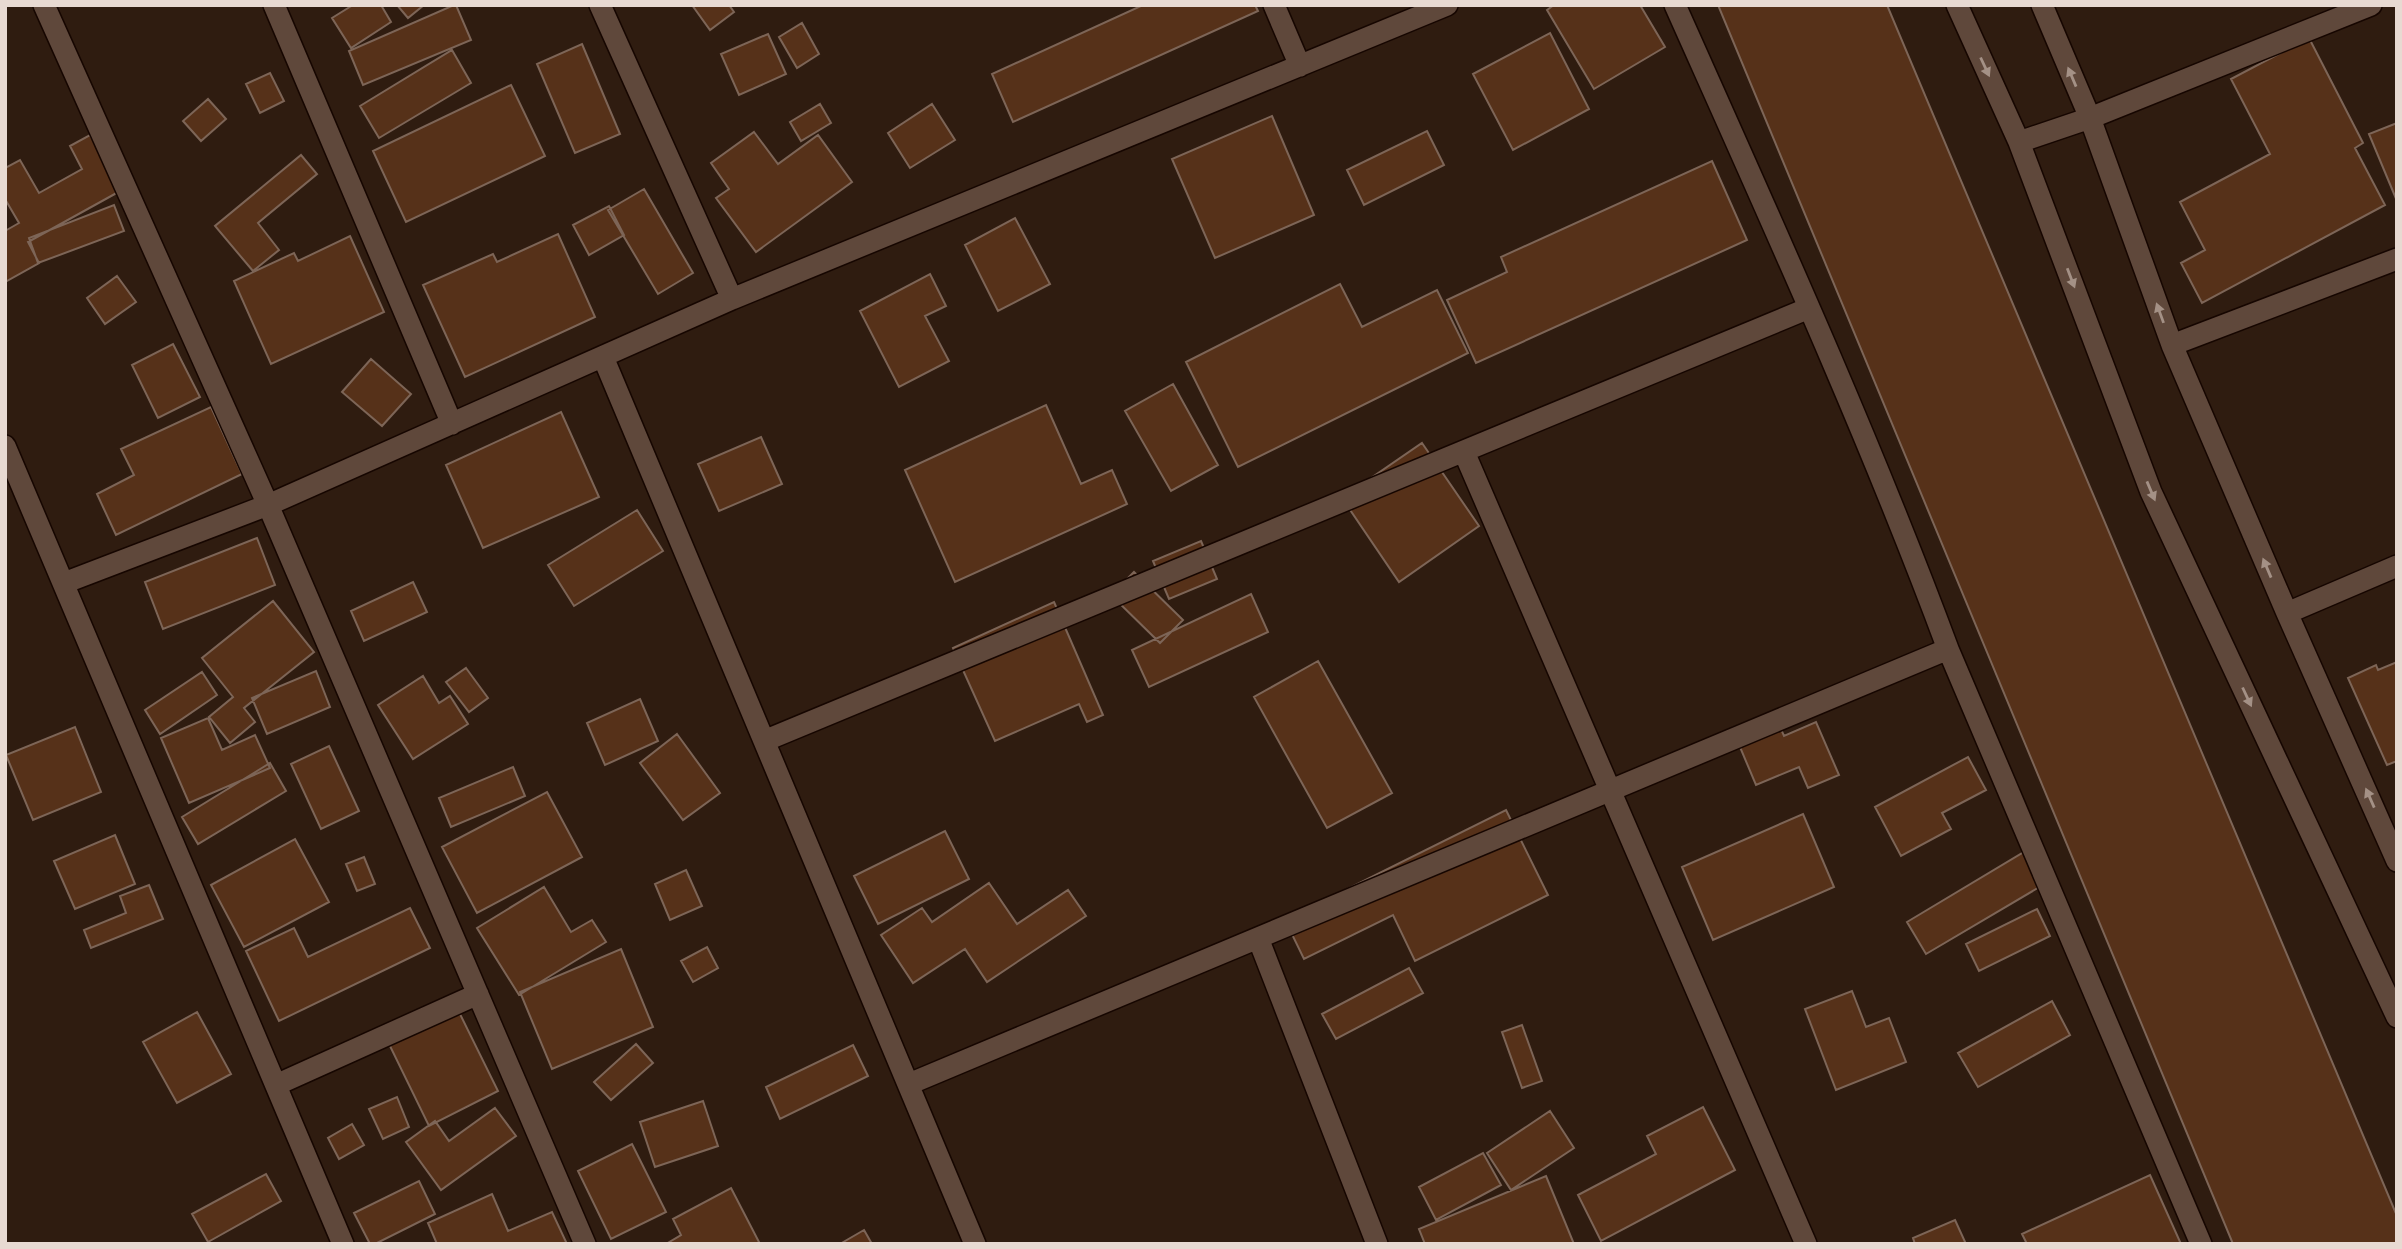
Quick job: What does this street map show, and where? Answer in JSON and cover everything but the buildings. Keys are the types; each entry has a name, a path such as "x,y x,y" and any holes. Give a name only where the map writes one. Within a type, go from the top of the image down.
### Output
{"street":[{"path":"44,5 268,505 585,1244"},
{"path":"274,5 452,424"},
{"path":"600,5 732,299"},
{"path":"1274,5 1300,66"},
{"path":"64,583 268,505 732,299 1447,5"},
{"path":"1675,5 1809,308 1948,649 2201,1244"},
{"path":"1957,5 2019,142 2151,492 2397,1017"},
{"path":"2042,5 2090,118 2172,345 2287,613 2392,834 2397,861"},
{"path":"2019,142 2090,118 2329,13 2371,5"},
{"path":"2172,345 2397,259"},
{"path":"764,741 1809,308"},
{"path":"603,357 975,1244"},
{"path":"5,446 343,1244"},
{"path":"1464,452 1806,1244"},
{"path":"2287,613 2397,566"},
{"path":"909,1084 1948,649"},
{"path":"1258,938 1377,1244"},
{"path":"276,1085 478,994"}]}
